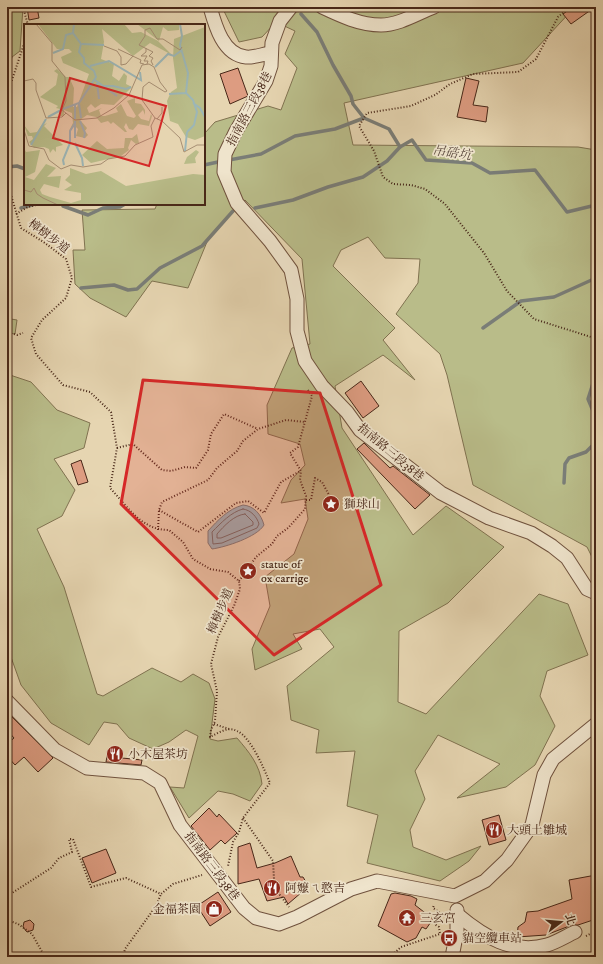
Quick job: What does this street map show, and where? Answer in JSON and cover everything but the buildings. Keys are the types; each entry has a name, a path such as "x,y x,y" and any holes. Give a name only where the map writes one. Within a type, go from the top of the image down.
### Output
{"street":[{"path":"210,7 216,29 231,52 246,57 270,53"},
{"name":"指南路三段38巷","path":"291,7 280,21 270,53 271,66 266,82 236,131 225,154 224,172 237,203 270,241 291,270 297,299 297,331 305,361 322,386 348,412 360,430 441,493 489,518 531,533 552,546 567,558 587,589 596,593"},
{"path":"322,7 350,20 382,25 403,20 434,7"},
{"name":"指南路三段38巷","path":"7,701 55,750 86,768 144,773 160,783 180,825 244,908 256,918 279,924 297,917 351,889 377,881 455,896"},
{"path":"452,957 458,915 455,896 485,881 507,860 532,825 544,775 553,759 596,724"},
{"path":"458,915 488,936 503,944 522,948 547,945 575,932"}],"path":[{"path":"23,7 28,24"},
{"path":"570,7 558,17 536,58 518,72 473,74 450,84 435,96 411,106 367,113 360,125 364,136 377,158 383,176 393,184 411,185 425,189 446,204 484,253 507,291 534,319 591,337 596,341"},
{"path":"7,95 24,44"},
{"name":"樟樹步道","path":"7,182 15,214 21,228 45,243 66,259 72,278 66,298 42,320 31,338 36,354 63,385 90,392 111,412 117,448 110,488 142,523 158,530 169,530 183,542 193,559 210,569 228,572 239,581 240,589 234,606 218,637 211,664 217,691 214,724 210,737 218,732 230,729"},
{"path":"15,214 28,207 36,205"},
{"path":"14,334 17,335 22,333"},
{"path":"239,581 256,557 272,544 277,536 288,528 306,509 306,496 300,480 301,471 290,453 298,447 312,396"},
{"path":"117,448 133,444 162,470 196,468 208,450 211,434 224,414 258,429"},
{"path":"158,530 159,510 162,502 208,480 217,468 237,451 243,441 258,429 286,420 305,422"},
{"path":"159,510 198,532 236,503 248,501 264,513 281,482 301,471"},
{"path":"306,500 311,500 315,478 322,482 335,506"},
{"path":"123,957 125,949 156,906 161,894 173,884 219,874 227,869 233,842 239,832 243,818 270,783 260,758 242,735 237,731 214,724"},
{"path":"243,818 273,861 274,879 280,896 297,917"},
{"path":"7,894 12,893 51,868 59,858 72,852 69,839 73,839 91,887 126,878 161,894"},
{"path":"390,957 401,947 440,934 439,927 434,924 439,912 433,908 434,904"},
{"path":"7,920 18,924 32,934 45,957"}],"highlighted area":[{"path":"143,380 320,393 381,585 274,655 121,504"}],"green space":[{"path":"7,7 23,7 20,51 12,57 11,61 7,61"},
{"path":"222,7 579,7 572,10 523,63 344,103 353,145 578,147 596,150 596,565 587,547 473,485 447,375 440,354 396,314 418,283 420,259 385,258 368,237 341,250 333,266 395,328 383,340 415,380 383,355 335,386 342,428 413,535 446,506 504,547 448,603 399,631 398,702 426,714 539,594 568,604 588,655 547,671 540,696 555,726 535,765 506,787 457,798 500,764 438,735 415,771 425,799 410,830 413,847 446,860 481,846 469,861 440,881 367,863 378,815 347,806 355,751 316,753 319,730 291,720 287,686 334,647 320,629 293,634 302,649 255,670 252,649 270,606 265,577 294,554 308,519 305,499 281,503 291,480 305,465 300,444 268,434 267,405 292,348 310,344 302,259 245,200 209,237 188,288 152,281 126,317 90,298 75,284 73,250 85,250 82,210 155,209 157,205 205,205 205,133 215,122 268,106 281,110 297,68 285,54 295,31 276,22 262,37 239,42"},
{"path":"11,319 17,320 15,334 9,333"},
{"path":"7,374 31,382 57,410 90,423 84,448 54,459 75,490 62,516 37,529 64,587 97,694 103,696 152,668 181,682 193,674 209,683 215,699 210,739 218,741 237,738 250,754 259,771 262,784 250,801 233,794 218,791 189,818 170,787 184,788 198,736 186,730 169,742 153,749 129,738 117,724 104,722 89,745 51,723 21,685 7,646"}],"water":[{"path":"243,505 254,509 261,517 264,525 255,534 233,544 212,549 208,543 208,531 228,512"}],"waterway":[{"name":"吊硞坑","path":"301,14 317,32 333,65 351,96 353,104 364,118 389,129 400,147 412,140 426,160 472,163 490,173 535,170 567,212 596,205"},
{"path":"229,160 261,154 295,136 335,129 364,118"},
{"path":"255,208 293,200 328,187 363,177 387,161 400,147"},
{"path":"205,165 218,162"},
{"path":"7,167 17,166 24,169"},
{"path":"21,208 32,205"},
{"path":"63,206 88,215 103,208 120,207 123,205"},
{"path":"81,288 114,285 128,290 137,289 160,268 202,246 233,211"},
{"path":"483,328 521,301 554,297 596,278"},
{"path":"596,374 588,399 596,418"},
{"path":"564,483 565,464 569,458 586,452 596,442"}],"place":[{"name":"獅球山","path":"331,504"},
{"name":"statue of ox carrige","path":"248,571"},
{"name":"小木屋茶坊","path":"115,754"},
{"name":"大頭土雛城","path":"494,830"},
{"name":"阿嬤ㄟ憨吉","path":"272,888"},
{"name":"金福茶園","path":"214,909"},
{"name":"三玄宮","path":"407,918"},
{"name":"貓空纜車站","path":"449,938"}]}
